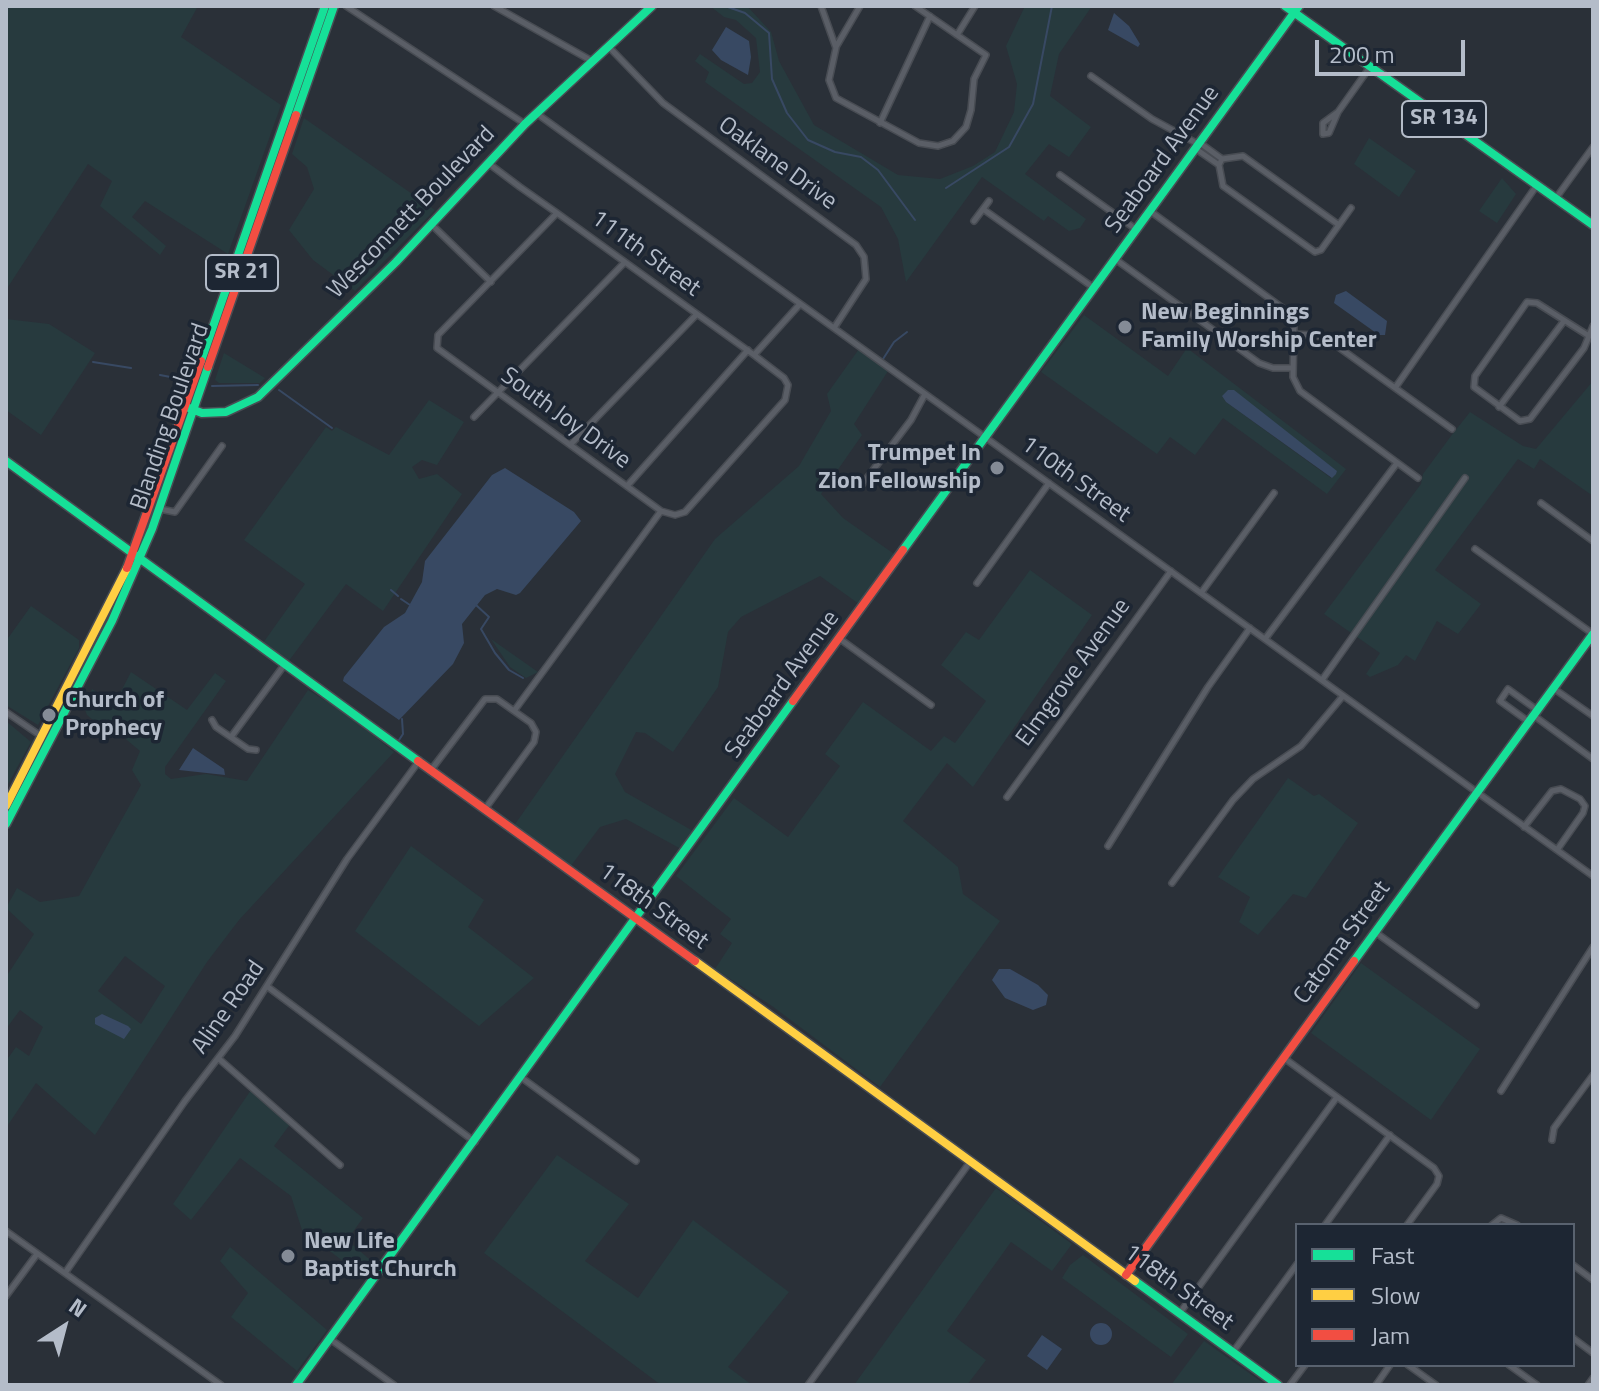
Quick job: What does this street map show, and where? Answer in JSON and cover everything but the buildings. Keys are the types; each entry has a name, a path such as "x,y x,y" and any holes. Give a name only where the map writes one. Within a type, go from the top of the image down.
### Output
{"street":[{"name":"Blanding Boulevard","path":"238,271 272,185 325,6"},
{"name":"Blanding Boulevard","path":"137,555 166,482 238,271 281,133 334,6"},
{"path":"346,6 525,124"},
{"path":"494,6 592,61"},
{"name":"Wesconnett Boulevard","path":"191,408 226,412 258,397 432,225 536,113 652,6"},
{"path":"821,6 836,48"},
{"path":"860,6 836,48 829,72 832,93 842,103 929,146 953,141 970,120 974,79 986,55 915,6"},
{"path":"957,35 975,6"},
{"name":"SR 134","path":"1285,6 1297,9 1370,67 1592,222"},
{"name":"Seaboard Avenue","path":"296,1385 1297,9"},
{"path":"880,123 930,16"},
{"path":"830,28 845,28"},
{"name":"Oaklane Drive","path":"608,46 663,103 856,245 864,257 866,279 834,328"},
{"path":"1338,112 1370,67"},
{"path":"1091,76 1221,162 1223,186 1315,252 1321,250 1351,208"},
{"name":"110th Street","path":"536,113 1593,876"},
{"path":"272,185 270,179 283,141 281,133"},
{"path":"1556,199 1593,147"},
{"path":"1221,162 1243,156 1339,225"},
{"name":"111th Street","path":"488,163 748,350 780,374 788,385 785,400 689,509 679,515"},
{"path":"1060,175 1137,230"},
{"path":"1395,388 1537,185"},
{"path":"974,221 989,201"},
{"path":"983,209 1095,288"},
{"path":"1150,211 1284,308 1292,318 1295,384 1306,397 1418,478"},
{"path":"432,225 491,282 557,213"},
{"path":"1115,259 1259,363 1273,368 1293,368"},
{"path":"474,417 625,262"},
{"name":"South Joy Drive","path":"491,282 436,342 440,352 661,511 679,515"},
{"path":"1589,336 1537,303 1527,302 1473,379 1477,390 1520,421 1530,419 1589,336 1593,326"},
{"path":"754,355 800,304"},
{"path":"570,445 697,314"},
{"path":"1499,407 1564,321"},
{"path":"1293,334 1315,335 1330,341 1452,429"},
{"path":"627,486 748,350"},
{"path":"861,486 911,420 925,394"},
{"path":"160,509 175,512 222,446"},
{"name":"118th Street","path":"6,461 1278,1385"},
{"path":"1265,639 1397,463"},
{"path":"1322,680 1465,478"},
{"name":"Blanding Boulevard","path":"6,806 45,741 92,651 160,509 166,482"},
{"path":"977,583 1049,483"},
{"path":"1201,593 1274,493"},
{"path":"1541,503 1593,541"},
{"path":"514,711 661,511"},
{"path":"1475,549 1592,636"},
{"name":"Elmgrove Avenue","path":"1007,797 1171,571"},
{"path":"1108,846 1208,687 1250,628"},
{"name":"Catoma Street","path":"1126,1275 1592,636"},
{"path":"840,639 931,705"},
{"name":"Blanding Boulevard","path":"6,824 38,764 51,719 92,651"},
{"path":"231,737 285,663"},
{"path":"1553,688 1593,716"},
{"path":"1533,716 1508,689 1500,701 1533,716 1593,759"},
{"path":"1172,883 1233,800 1253,779 1301,746 1343,696"},
{"path":"431,770 480,703 492,698 531,723 536,732 534,742 485,809"},
{"path":"6,712 45,741"},
{"path":"212,720 248,749 256,750"},
{"name":"Aline Road","path":"65,1273 268,987 347,859 419,761"},
{"path":"1524,827 1552,791 1561,789 1580,799 1585,806 1583,813 1557,850"},
{"path":"1375,932 1476,1005"},
{"path":"1501,1091 1593,947"},
{"path":"268,987 475,1142"},
{"path":"218,1058 340,1165"},
{"path":"1284,1058 1434,1168 1438,1180 1408,1223"},
{"path":"1552,1140 1554,1128 1593,1075"},
{"path":"522,1078 636,1161"},
{"path":"1179,1314 1337,1097"},
{"path":"1326,1223 1390,1135"},
{"path":"808,1385 970,1162"},
{"path":"1495,1223 1501,1218 1512,1223"},
{"path":"6,1231 221,1385"},
{"path":"6,1296 37,1254"},
{"path":"1575,1266 1593,1280"},
{"path":"1233,1352 1295,1267"},
{"path":"330,1339 394,1385"},
{"path":"1575,1340 1593,1353"},
{"path":"1290,1385 1304,1367"},
{"path":"1376,1385 1389,1367"},
{"path":"1411,1367 1436,1385"},
{"path":"1512,1367 1537,1385"},
{"path":"1588,1385 1593,1378"}],"green space":[{"path":"6,6 198,6 181,37 281,105 228,254 145,201 132,217 166,246 160,255 100,206 112,181 88,164 6,290"},
{"path":"710,6 747,6 771,32 779,61 814,125 898,175 940,179 973,166 995,152 1014,112 1017,84 1006,46 1025,6 1092,6 1059,54 1050,96 1091,127 1069,157 1049,144 1025,174 1086,219 1080,228 1069,231 1048,216 1044,221 982,177 906,282 898,239 881,207 705,82 709,72 695,61 700,54 744,84 752,83 760,72 756,38 736,20 724,17"},
{"path":"304,118 435,210 355,291 313,260 289,230 314,189 307,167 292,154"},
{"path":"1369,138 1416,171 1399,197 1354,164"},
{"path":"1502,178 1516,194 1497,223 1479,211"},
{"path":"1084,315 1168,376 1187,348 1346,469 1327,494 1223,418 1195,455 1170,437 1157,454 1041,372","holes":["1222,396 1337,471 1331,478"]},
{"path":"6,319 49,324 95,353 41,435 6,410"},
{"path":"859,349 888,371 854,424 862,435 821,494 843,518 897,556 859,604 820,576 741,617 728,632 718,687 673,752 645,733 636,732 615,774 625,792 693,831 683,850 626,819 600,827 570,867 513,827 715,539 799,466 831,411 827,394"},
{"path":"224,353 265,378 260,383 219,383 215,380"},
{"path":"1593,381 1593,496 1540,459 1534,469 1518,459 1435,570 1481,604 1458,634 1437,621 1415,661 1406,655 1398,665 1370,677 1366,674 1380,653 1324,614 1421,484 1423,474 1451,436 1470,412 1523,446 1536,449"},
{"path":"429,400 464,422 437,465 422,460 412,467 419,479 437,474 462,494 383,611 346,584 288,662 263,643 305,584 244,540 326,427 332,431 336,427 389,455"},
{"path":"1030,570 1092,615 973,787 947,763 903,821 958,867 963,894 1000,921 880,1087 772,1006 715,969 732,943 720,934 731,919 676,876 734,798 788,837 840,766 825,754 863,702 931,751 944,736 955,743 986,701 941,665 966,632 979,640"},
{"path":"31,606 79,640 79,648 38,725 6,705 6,641"},
{"path":"491,639 538,672 526,678 510,667"},
{"path":"131,672 187,710 215,673 226,681 165,767 165,774 171,779 206,774 247,781 308,690 344,712 394,752 239,920 207,962 95,1135 36,1083 6,1128 6,1061 16,1047 29,1056 43,1027 20,1010 6,1029 6,977 34,934 6,908 17,888 40,902 79,896 141,785 132,770 140,751 121,735 101,727 87,715 84,707 92,689 115,703","holes":["125,956 165,986 141,1024 98,991"]},
{"path":"6,721 31,742 6,788"},
{"path":"1288,778 1314,796 1319,794 1358,823 1306,898 1293,894 1258,935 1239,922 1250,897 1218,877"},
{"path":"411,846 484,900 468,927 534,978 479,1026 355,931"},
{"path":"1361,963 1480,1049 1431,1120 1311,1033"},
{"path":"251,1090 291,1123 274,1146 363,1218 347,1240 375,1264 364,1277 302,1230 291,1196 240,1158 191,1220 173,1204"},
{"path":"557,1155 629,1204 585,1261 638,1298 693,1220 789,1292 728,1367 752,1385 661,1385 484,1253"},
{"path":"996,1188 1072,1244 1052,1271 1011,1242 947,1331 986,1360 967,1385 854,1385"},
{"path":"230,1247 327,1330 297,1371 231,1317 248,1293 220,1261"},
{"path":"1083,1255 1188,1334 1171,1357 1062,1278 1070,1265"},
{"path":"1204,1341 1266,1385 1171,1385"}],"water":[{"path":"1114,13 1129,26 1140,44 1138,47 1108,30"},
{"path":"726,27 749,41 751,57 748,75 721,60 712,50"},
{"path":"1346,291 1387,321 1385,335 1379,335 1334,303 1336,295"},
{"path":"1228,390 1234,390 1337,471 1336,474 1332,478 1226,402 1222,396"},
{"path":"505,468 574,512 581,521 520,593 516,595 497,589 485,595 462,624 464,643 453,664 399,720 343,681 344,677 384,627 405,613 422,582 425,561 492,475"},
{"path":"193,748 224,769 225,775 179,770"},
{"path":"999,969 1010,969 1038,985 1048,995 1046,1005 1033,1010 1005,998 992,980"},
{"path":"102,1014 131,1029 124,1039 95,1024 95,1018"},
{"path":"1097,1323 1105,1323 1112,1334 1105,1345 1097,1345 1090,1338 1090,1330"},
{"path":"1042,1335 1062,1349 1047,1370 1027,1356"}],"waterway":[{"path":"725,6 745,13 769,33 772,79 787,113 808,140 835,152 861,157 878,170 915,220"},
{"path":"946,188 1009,147 1033,104 1052,6"},
{"path":"883,359 894,342 907,332"},
{"path":"93,362 131,368"},
{"path":"160,375 186,380"},
{"path":"212,386 258,385"},
{"path":"279,390 332,428"},
{"path":"391,590 398,596"},
{"path":"401,599 410,605"},
{"path":"476,605 489,617 481,629 495,653 509,670 523,678"},
{"path":"399,740 403,734 402,719"}],"traffic: fast":[{"path":"201,361 325,6"},
{"path":"296,115 334,6"},
{"path":"189,408 202,413 226,412 258,397 396,262 525,124 652,6"},
{"path":"1285,6 1593,225"},
{"path":"903,550 1299,6"},
{"path":"6,824 112,621 152,529 208,367"},
{"path":"6,461 418,761"},
{"path":"1354,961 1593,634"},
{"path":"296,1385 793,701"},
{"path":"1135,1281 1278,1385"}],"traffic: slow":[{"path":"6,806 127,568"},
{"path":"695,961 1135,1281"}],"traffic: jam":[{"path":"208,367 296,115"},
{"path":"127,568 201,361"},
{"path":"793,701 903,550"},
{"path":"418,761 695,961"},
{"path":"1126,1275 1354,961"}],"place":[{"name":"New Beginnings Family Worship Center","path":"1125,327"},
{"name":"Trumpet In Zion Fellowship","path":"997,468"},
{"name":"Church of Prophecy","path":"49,715"},
{"name":"New Life Baptist Church","path":"288,1256"}]}
